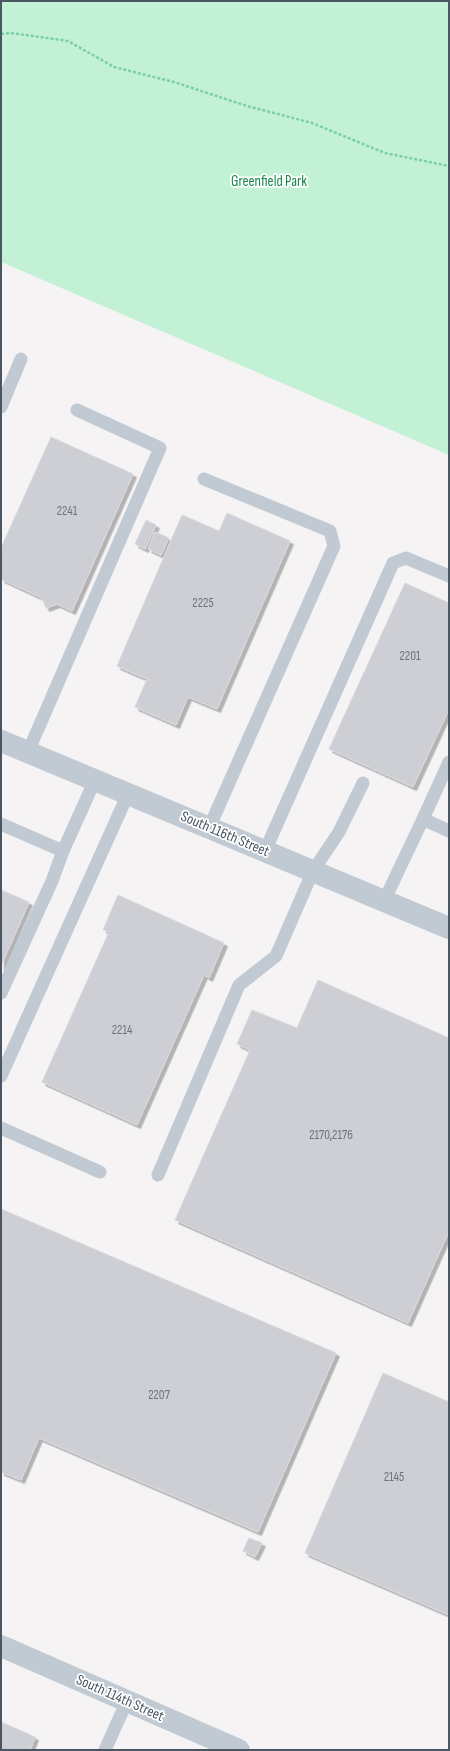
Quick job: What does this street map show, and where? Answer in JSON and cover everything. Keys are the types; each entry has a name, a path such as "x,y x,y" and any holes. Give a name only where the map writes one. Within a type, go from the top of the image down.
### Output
{"street":[{"name":"South 116th Street","path":"1,741 449,928"},
{"name":"South 114th Street","path":"1,1646 128,1701 233,1749"}],"lane":[{"path":"1,407 21,359"},
{"path":"28,752 160,448 77,410"},
{"path":"204,479 330,531 334,546 209,828"},
{"path":"265,851 392,563 406,558 449,576"},
{"path":"384,901 449,762"},
{"path":"1,993 52,881 63,851 95,780"},
{"path":"158,1175 239,985 276,956 313,871 340,832 364,783"},
{"path":"1,1076 128,794"},
{"path":"422,819 449,831"},
{"path":"1,824 63,851"},
{"path":"1,1128 100,1172"},
{"path":"105,1750 128,1701"}],"path":[{"path":"1,34 11,33 68,41 114,67 174,82 247,106 312,123 386,153 449,166"}],"green space":[{"name":"Greenfield Park","path":"1,1 449,1 449,455 1,262"}],"building":[{"path":"51,437 133,474 72,611 57,604 46,608 42,598 1,579 1,548"},
{"path":"227,513 290,541 217,709 188,697 176,725 135,707 147,679 117,666 182,515 219,531"},
{"path":"146,520 156,525 145,549 135,544"},
{"path":"155,532 169,538 161,555 148,549"},
{"path":"405,583 449,603 449,709 413,787 329,749"},
{"path":"1,890 29,902 1,966"},
{"path":"118,895 224,943 209,978 204,975 137,1125 42,1082 109,932 103,930"},
{"path":"318,980 449,1038 449,1231 408,1323 175,1220 250,1050 237,1044 252,1010 297,1028"},
{"path":"1,1209 336,1353 258,1532 39,1438 21,1480 1,1472"},
{"path":"383,1373 449,1402 449,1615 305,1553"},
{"path":"249,1538 262,1543 255,1557 243,1551"},
{"path":"1,1722 35,1737 30,1750 1,1750"}]}
